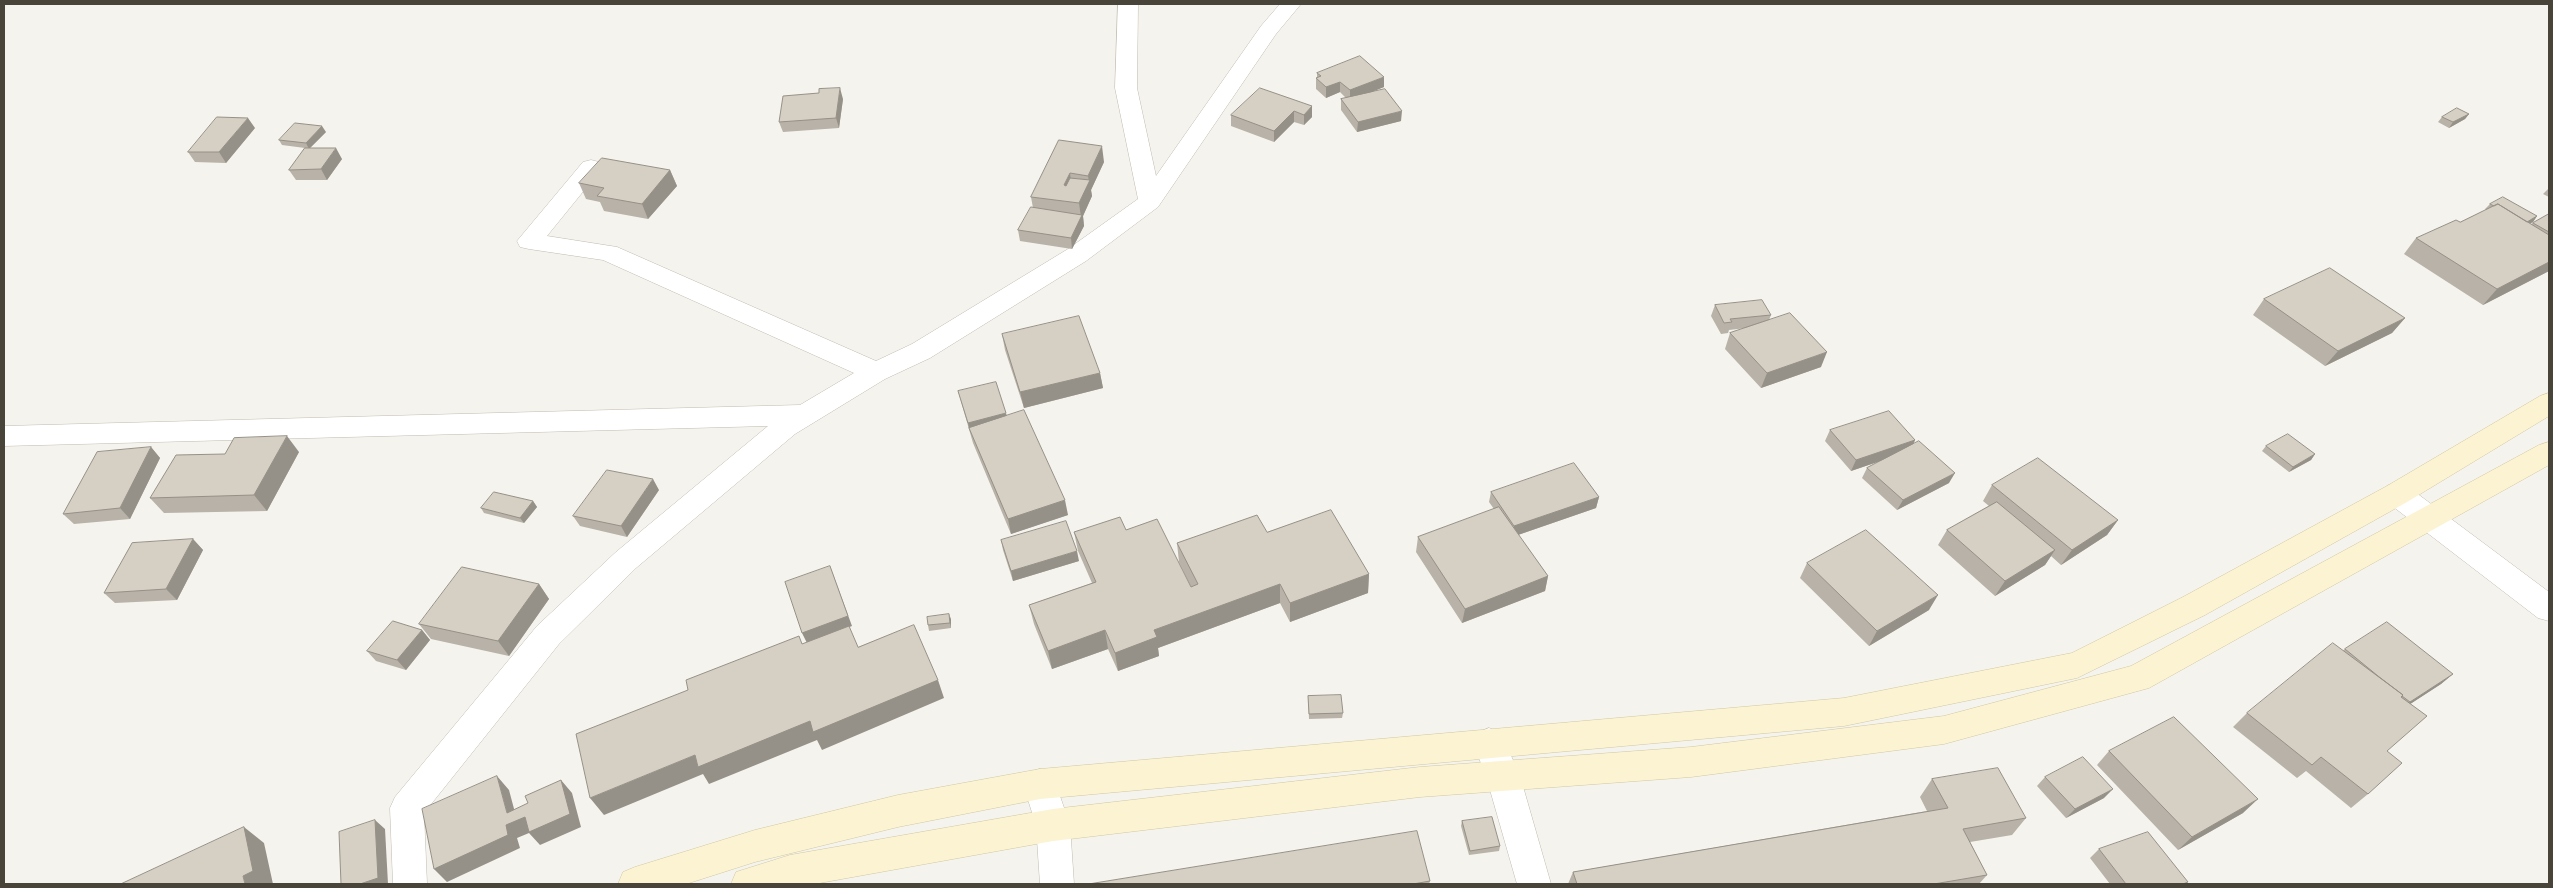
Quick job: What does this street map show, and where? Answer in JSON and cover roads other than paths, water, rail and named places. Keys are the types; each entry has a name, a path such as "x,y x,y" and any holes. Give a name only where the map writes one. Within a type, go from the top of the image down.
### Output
{"main road":[{"path":"635,884 784,839 898,811 1040,784 1844,712 2077,665 2194,606 2397,494 2549,403"},
{"path":"750,884 790,872 1053,825 1420,782 1691,762 1944,730 2138,678 2549,452"}],"street":[{"path":"1128,4 1126,88 1150,202"},
{"path":"410,884 407,808 548,635 626,560 785,427 876,372 921,351 1077,255 1150,202 1268,30 1291,4"},
{"path":"591,167 529,241 608,253 876,372"},
{"path":"4,436 805,415"},
{"path":"2397,494 2549,609"},
{"path":"1489,743 1502,776 1534,884"},
{"path":"1040,784 1053,825 1057,884"}]}
